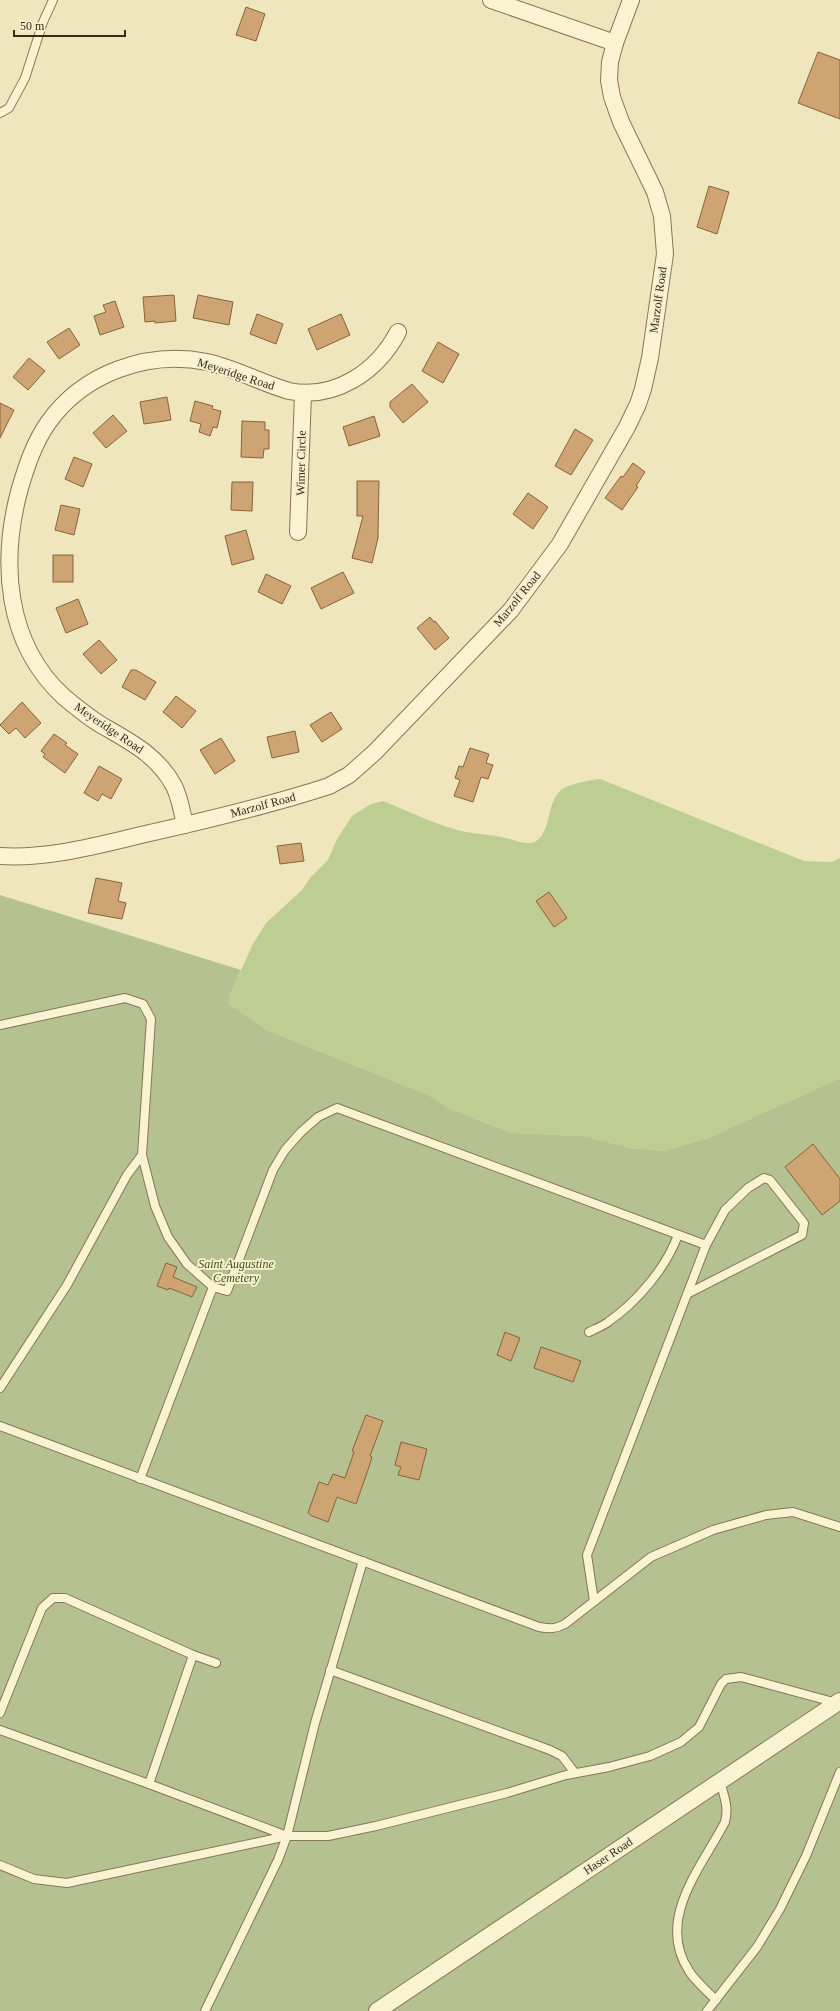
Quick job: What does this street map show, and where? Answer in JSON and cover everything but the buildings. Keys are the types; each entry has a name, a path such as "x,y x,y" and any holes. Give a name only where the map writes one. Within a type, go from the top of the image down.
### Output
{"street":[{"path":"491,0 615,43"},
{"name":"Marzolf Road","path":"0,856 37,856 185,825 330,786 349,775 375,752 511,610 529,587 560,544 627,427 643,389 650,358 665,249 662,216 655,192 621,122 612,96 609,80 610,62 615,43 631,0"},
{"name":"Meyeridge Road","path":"185,825 181,803 174,786 158,763 144,750 102,726 63,696 45,675 20,634 9,582 10,534 14,508 32,450 54,415 65,402 80,390 112,372 135,363 153,360 187,359 208,363 273,386 303,394 332,389 348,383 360,376 383,356 398,332"},
{"name":"Wimer Circle","path":"298,532 303,394"},
{"name":"Haser Road","path":"377,2011 839,1703"}],"lane":[{"path":"0,113 9,108 25,78 40,28 53,0"},
{"path":"0,1025 125,998 143,1004 151,1019 142,1155 155,1206 168,1237 187,1264 213,1287 227,1291 273,1170 285,1150 301,1132 318,1117 337,1108 706,1245"},
{"path":"0,1388 67,1284 127,1175 142,1155"},
{"path":"594,1601 587,1555 687,1294 706,1245 725,1210 748,1188 764,1178 770,1180 804,1222 802,1236 687,1294"},
{"path":"589,1332 608,1323 642,1291 672,1250 678,1235"},
{"path":"140,1479 213,1287"},
{"path":"0,1426 549,1629 558,1628 565,1624 651,1557 713,1530 766,1515 793,1512 840,1527"},
{"path":"205,2011 278,1860 287,1836 315,1723 363,1561"},
{"path":"0,1713 42,1608 53,1598 65,1598 193,1655 216,1663"},
{"path":"149,1784 193,1655"},
{"path":"330,1670 550,1750 562,1756 575,1773"},
{"path":"0,1865 34,1879 67,1883 287,1836 328,1836 376,1826 507,1793 575,1773 609,1767 650,1756 680,1742 699,1727 721,1684 726,1678 741,1677 839,1703"},
{"path":"0,1730 287,1836"},
{"path":"707,2011 757,1947 780,1909 806,1856 840,1772"},
{"path":"716,2000 688,1970 680,1950 677,1934 678,1915 684,1896 725,1822 727,1814 726,1802 720,1781"}],"green space":[{"path":"600,779 804,861 831,862 840,858 840,1078 708,1138 663,1151 631,1148 583,1136 512,1133 450,1109 428,1095 267,1030 229,1004 231,992 253,944 266,923 302,890 311,877 328,860 337,839 352,816 371,804 383,801 454,829 502,837 523,843 531,843 540,838 544,832 552,804 560,791 573,784"},
{"name":"Saint Augustine Cemetery","path":"0,895 241,970 231,992 229,1004 267,1030 428,1095 450,1109 512,1133 583,1136 631,1148 663,1151 708,1138 840,1078 840,2011 0,2011"}]}
